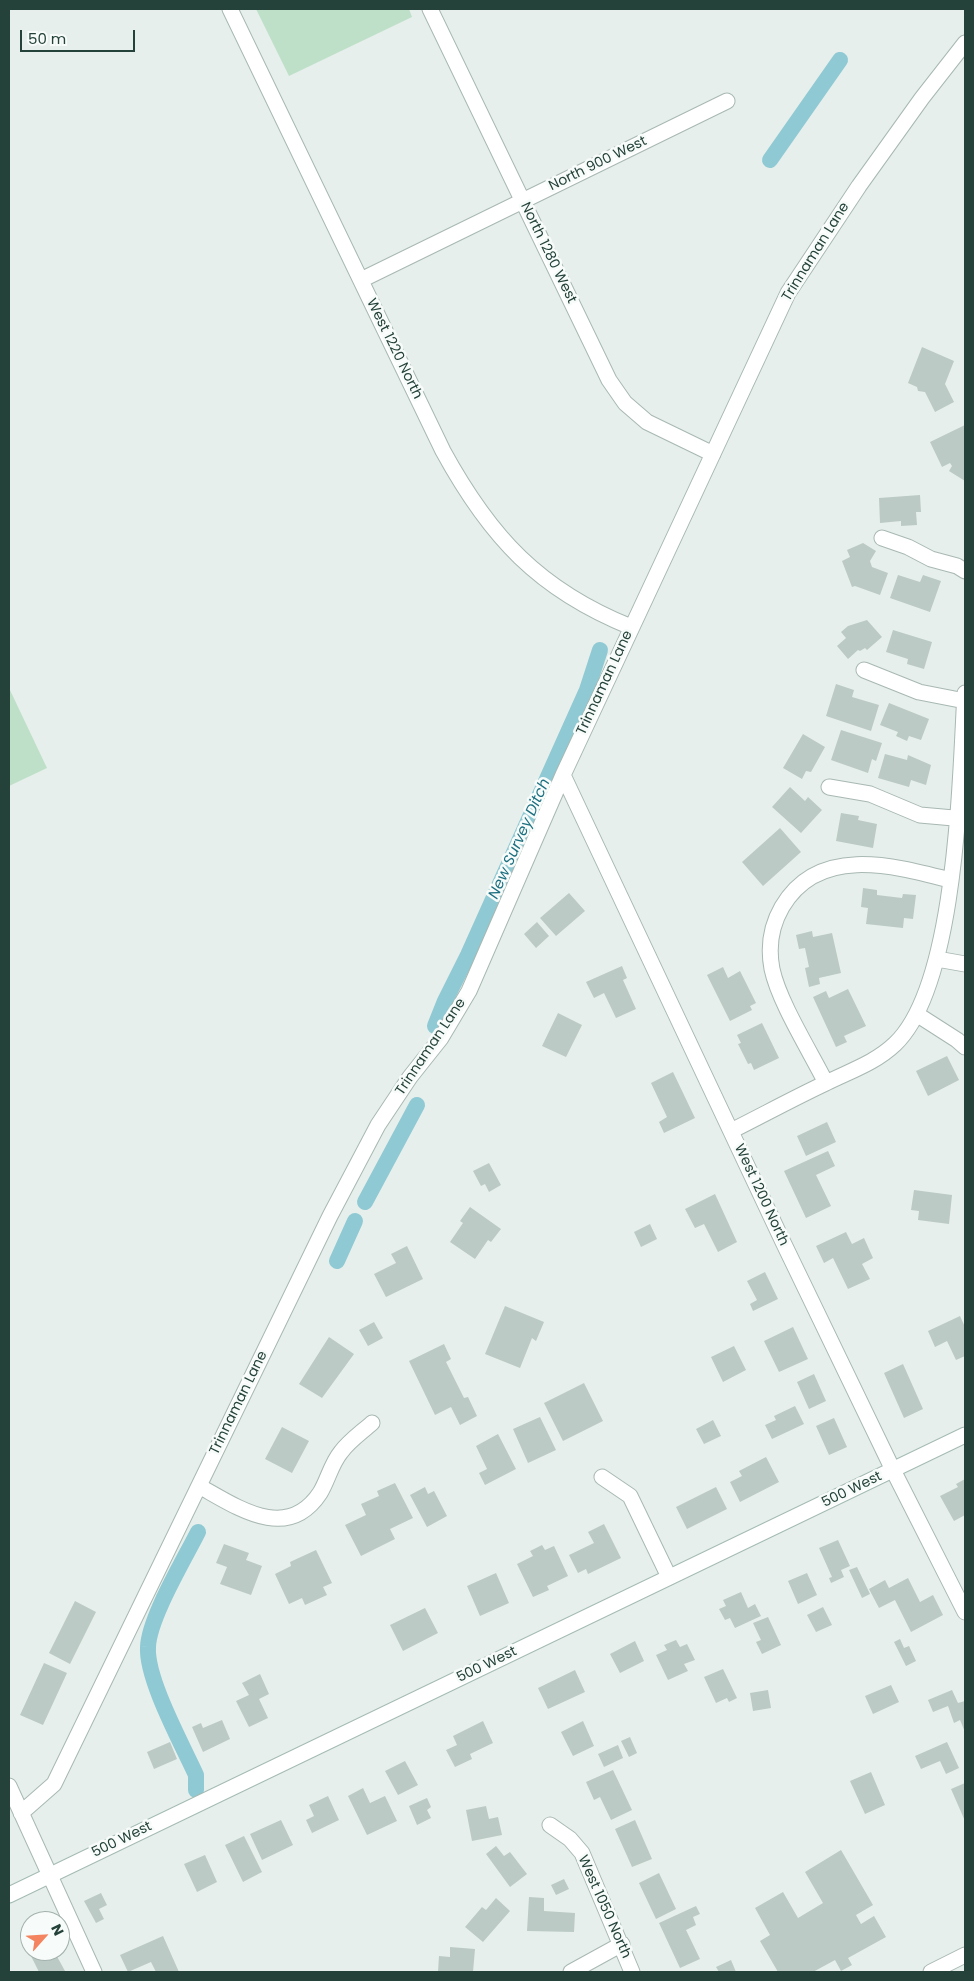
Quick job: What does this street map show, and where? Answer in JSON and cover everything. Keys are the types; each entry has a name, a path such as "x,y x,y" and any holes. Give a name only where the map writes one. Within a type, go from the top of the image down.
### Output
{"street":[{"name":"West 1220 North","path":"230,9 443,451 464,490 496,532 550,584 578,603 631,628"},
{"name":"North 1280 West","path":"430,9 609,380 625,403 648,422 713,454"},
{"name":"Trinnaman Lane","path":"21,1813 54,1784 330,1216 378,1125 410,1077 441,1038 469,991 563,775 788,294 859,186 922,98 965,43"},
{"name":"North 900 West","path":"361,280 727,101"},
{"path":"882,538 908,547 931,559 957,566 965,571"},
{"path":"864,670 919,692 965,701"},
{"path":"731,1131 868,1064 895,1044 918,1014 937,958 962,818 965,693"},
{"name":"West 1200 North","path":"563,775 893,1470 965,1612"},
{"path":"829,787 870,794 920,815 962,818"},
{"path":"826,1083 780,992 773,972 770,939 778,914 791,891 809,877 828,868 854,864 886,866 950,880"},
{"path":"937,958 965,964"},
{"path":"918,1014 958,1040 965,1048"},
{"path":"199,1486 242,1510 268,1519 285,1519 307,1509 320,1493 340,1453 372,1423"},
{"name":"500 West","path":"9,1895 965,1436"},
{"path":"602,1477 630,1496 670,1577"},
{"path":"9,1786 94,1972"},
{"name":"West 1050 North","path":"550,1825 570,1839 582,1853 622,1944 632,1972"},
{"path":"571,1972 622,1944"},
{"path":"932,1972 965,1955"}],"green space":[{"path":"256,9 409,9 412,17 289,76"},
{"path":"9,688 47,768 9,786"}],"building":[{"path":"922,347 954,361 945,384 954,402 935,412 925,392 918,391 917,387 908,383"},
{"path":"965,425 965,481 949,471 952,466 950,463 942,467 930,442"},
{"path":"920,495 921,512 916,512 917,525 901,526 901,521 880,523 879,498"},
{"path":"863,543 876,551 870,561 872,567 888,573 880,595 855,586 852,587 842,561 850,557 847,550"},
{"path":"898,575 920,582 923,575 941,581 930,612 890,598"},
{"path":"867,620 882,637 867,650 865,648 860,651 858,650 848,659 837,646 846,638 841,632 848,626"},
{"path":"893,630 932,642 924,669 907,664 908,659 886,652"},
{"path":"836,684 854,690 852,697 879,705 871,731 826,716"},
{"path":"889,703 929,719 921,740 909,736 907,741 896,736 898,732 880,725"},
{"path":"841,730 882,743 876,761 872,759 868,773 831,760"},
{"path":"803,734 825,747 811,772 806,771 802,779 783,768"},
{"path":"885,754 907,760 908,755 931,765 926,785 911,780 909,787 878,778"},
{"path":"790,787 805,801 808,797 822,810 801,833 772,807"},
{"path":"841,813 859,816 858,820 877,824 873,848 836,841"},
{"path":"780,828 801,852 763,886 742,862"},
{"path":"863,888 877,890 877,895 902,898 903,894 916,895 913,919 904,918 903,928 866,924 868,908 861,907"},
{"path":"569,893 585,911 556,936 540,918"},
{"path":"537,922 549,936 536,948 524,934"},
{"path":"812,931 813,937 832,933 841,973 819,978 820,984 809,987 805,968 809,967 805,948 799,949 796,935"},
{"path":"622,966 627,978 623,980 636,1009 616,1018 604,993 594,998 586,982"},
{"path":"723,967 728,978 740,971 756,1003 750,1006 752,1010 730,1021 707,975"},
{"path":"848,989 866,1026 844,1036 847,1042 836,1047 813,997 826,991 829,998"},
{"path":"558,1013 582,1025 566,1057 542,1046"},
{"path":"762,1023 779,1058 754,1070 751,1063 748,1064 738,1044 741,1043 737,1035"},
{"path":"947,1056 959,1080 928,1096 916,1071"},
{"path":"673,1072 695,1118 664,1133 659,1122 667,1117 651,1083"},
{"path":"827,1122 836,1142 806,1156 797,1136"},
{"path":"828,1151 835,1166 816,1175 831,1206 806,1218 784,1171"},
{"path":"489,1163 501,1185 489,1192 485,1184 481,1186 473,1171"},
{"path":"914,1190 952,1195 949,1224 918,1220 919,1211 911,1210"},
{"path":"715,1194 737,1242 718,1252 704,1224 695,1228 685,1209"},
{"path":"470,1207 501,1229 491,1242 488,1240 475,1259 450,1242 463,1223 460,1221"},
{"path":"650,1224 657,1239 641,1247 634,1232"},
{"path":"846,1232 852,1244 864,1238 873,1258 862,1264 870,1279 848,1289 833,1258 824,1263 816,1246"},
{"path":"407,1246 423,1279 386,1297 374,1274 396,1263 391,1254"},
{"path":"765,1272 778,1299 753,1311 750,1304 757,1300 747,1281"},
{"path":"505,1306 544,1322 536,1341 532,1338 520,1368 485,1354"},
{"path":"960,1316 965,1327 965,1356 956,1360 947,1341 935,1347 928,1331"},
{"path":"374,1322 383,1338 368,1346 359,1330"},
{"path":"793,1327 808,1359 779,1372 764,1341"},
{"path":"329,1337 354,1354 322,1398 299,1384"},
{"path":"444,1344 451,1359 446,1362 464,1398 468,1397 477,1416 460,1425 451,1407 435,1415 409,1361"},
{"path":"734,1346 746,1370 723,1382 711,1357"},
{"path":"903,1364 923,1409 904,1418 884,1373"},
{"path":"814,1374 826,1401 809,1409 797,1382"},
{"path":"584,1383 603,1421 563,1441 544,1403"},
{"path":"795,1406 804,1424 772,1439 765,1425 776,1420 774,1416"},
{"path":"540,1417 556,1450 528,1463 513,1429"},
{"path":"834,1418 847,1447 829,1455 816,1426"},
{"path":"713,1420 721,1436 704,1444 696,1429"},
{"path":"282,1427 309,1441 292,1473 265,1459"},
{"path":"498,1434 516,1469 485,1485 479,1473 487,1469 476,1446"},
{"path":"766,1457 779,1482 740,1502 730,1482 742,1476 739,1471"},
{"path":"965,1479 965,1515 954,1521 940,1496 958,1487 956,1484"},
{"path":"395,1483 413,1518 390,1529 395,1539 361,1556 345,1525 366,1515 361,1504 379,1496 377,1491"},
{"path":"425,1487 428,1494 434,1491 447,1516 427,1527 410,1495"},
{"path":"716,1487 727,1509 687,1529 676,1507"},
{"path":"604,1524 621,1558 588,1574 586,1569 578,1573 569,1555 594,1543 588,1532"},
{"path":"838,1540 850,1566 841,1570 844,1577 831,1583 829,1578 832,1577 819,1548"},
{"path":"224,1544 249,1553 246,1560 262,1566 251,1595 220,1584 227,1567 216,1563"},
{"path":"542,1545 545,1550 554,1546 568,1576 547,1586 549,1590 533,1597 517,1564 533,1556 530,1551"},
{"path":"316,1550 332,1583 323,1587 327,1595 305,1605 302,1598 289,1604 275,1574 291,1566 290,1562"},
{"path":"857,1567 870,1594 862,1598 849,1570"},
{"path":"496,1573 509,1603 480,1616 467,1586"},
{"path":"807,1573 817,1595 798,1604 788,1581"},
{"path":"908,1578 920,1602 933,1595 943,1615 911,1632 895,1600 879,1608 869,1589 885,1580 889,1588"},
{"path":"741,1592 748,1608 755,1604 761,1616 735,1628 730,1618 725,1620 719,1609 726,1606 723,1600"},
{"path":"75,1601 96,1612 70,1664 49,1653"},
{"path":"823,1607 832,1625 816,1632 807,1615"},
{"path":"425,1608 438,1633 403,1651 390,1625"},
{"path":"768,1617 781,1645 762,1654 756,1642 761,1640 753,1623"},
{"path":"900,1639 904,1648 909,1646 916,1661 906,1666 894,1642"},
{"path":"676,1640 680,1647 687,1644 695,1660 684,1664 688,1671 668,1680 656,1655 667,1650 664,1645"},
{"path":"635,1641 644,1661 620,1673 610,1654"},
{"path":"44,1663 67,1673 43,1725 20,1715"},
{"path":"723,1669 737,1698 729,1702 727,1698 716,1703 704,1677"},
{"path":"575,1670 585,1692 548,1709 538,1688"},
{"path":"260,1674 269,1694 259,1699 268,1718 249,1727 236,1701 249,1695 242,1683"},
{"path":"891,1685 899,1702 873,1714 865,1696"},
{"path":"768,1690 771,1708 753,1711 750,1693"},
{"path":"952,1690 958,1703 965,1701 965,1732 960,1720 954,1723 948,1706 933,1712 928,1700"},
{"path":"222,1720 230,1739 203,1752 192,1727 201,1723 203,1728"},
{"path":"483,1721 493,1743 470,1754 472,1759 455,1767 446,1750 457,1745 453,1736"},
{"path":"583,1721 594,1746 573,1756 561,1732"},
{"path":"630,1737 637,1753 629,1757 621,1741"},
{"path":"170,1742 177,1759 154,1769 147,1752"},
{"path":"947,1742 959,1768 946,1774 940,1761 921,1769 915,1756"},
{"path":"618,1745 623,1758 604,1767 598,1754"},
{"path":"405,1761 418,1785 398,1795 385,1771"},
{"path":"613,1770 632,1810 611,1820 600,1797 594,1800 586,1782"},
{"path":"871,1772 885,1805 865,1814 850,1781"},
{"path":"965,1783 965,1821 951,1789"},
{"path":"363,1788 370,1803 385,1796 397,1821 367,1835 348,1796"},
{"path":"328,1796 339,1820 312,1833 306,1820 314,1816 309,1805"},
{"path":"427,1798 431,1807 427,1810 431,1818 417,1825 409,1806"},
{"path":"486,1806 489,1819 498,1817 502,1835 472,1841 466,1810"},
{"path":"281,1820 293,1845 262,1860 250,1834"},
{"path":"635,1820 652,1859 632,1867 615,1829"},
{"path":"244,1836 262,1872 243,1882 225,1845"},
{"path":"496,1846 504,1856 510,1852 527,1874 510,1887 486,1854"},
{"path":"841,1850 873,1905 856,1915 861,1924 874,1916 886,1937 848,1958 852,1965 841,1971 835,1960 813,1972 778,1972 760,1941 770,1935 755,1908 783,1892 798,1918 823,1903 805,1872"},
{"path":"205,1855 217,1882 197,1892 184,1864"},
{"path":"659,1873 676,1909 656,1919 639,1883"},
{"path":"564,1879 569,1889 556,1895 551,1885"},
{"path":"101,1893 107,1905 99,1909 104,1919 96,1923 84,1901"},
{"path":"529,1897 544,1898 544,1911 575,1913 574,1932 527,1931"},
{"path":"496,1898 510,1911 483,1942 465,1927 482,1907 486,1910"},
{"path":"696,1906 700,1914 693,1917 696,1925 686,1930 700,1959 680,1968 659,1923"},
{"path":"163,1936 179,1972 156,1972 151,1962 128,1972 120,1955"},
{"path":"450,1947 475,1949 473,1972 438,1972 439,1956 450,1957"},
{"path":"731,1960 736,1972 719,1972 716,1967"},
{"path":"34,1961 60,1961 65,1971 39,1972"}],"waterway":[{"name":"New Survey Ditch","path":"770,160 840,60"},
{"name":"New Survey Ditch","path":"435,1026 587,690 600,650"},
{"name":"New Survey Ditch","path":"365,1202 417,1105"},
{"name":"New Survey Ditch","path":"337,1261 355,1221"},
{"name":"New Survey Ditch","path":"196,1790 196,1775 159,1693 149,1660 148,1647 154,1621 176,1573 198,1532"}]}
